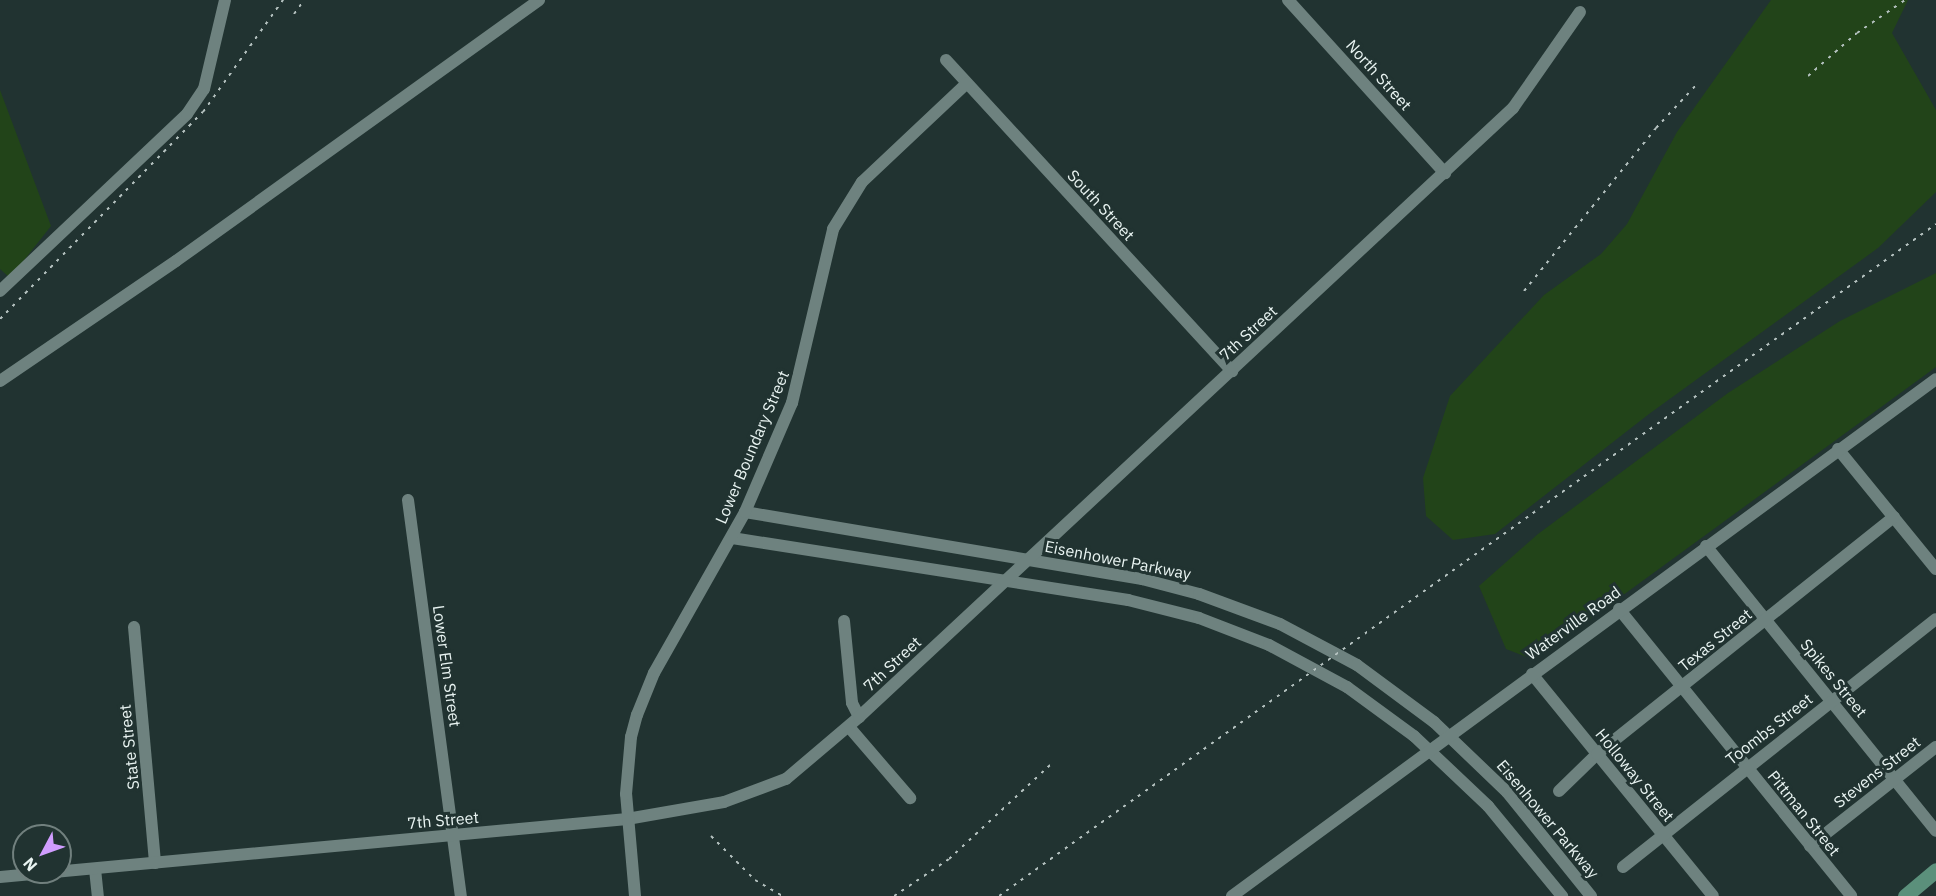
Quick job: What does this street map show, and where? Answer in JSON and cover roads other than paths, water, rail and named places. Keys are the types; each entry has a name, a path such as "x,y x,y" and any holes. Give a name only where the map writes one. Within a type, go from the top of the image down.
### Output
{"main road":[{"path":"1905,896 1936,870"}],"street":[{"path":"0,291 187,114 204,89 225,0"},
{"path":"0,381 176,261 539,0"},
{"name":"North Street","path":"1288,0 1445,173"},
{"name":"7th Street","path":"0,877 627,819 724,802 769,788 801,770 849,727 1514,108 1580,12"},
{"name":"South Street","path":"946,60 1232,371"},
{"name":"Lower Boundary Street","path":"635,896 627,819 631,737 646,691 745,512 798,386 823,258 845,204 874,170 967,83"},
{"name":"Waterville Road","path":"1232,896 1619,609 1936,379"},
{"path":"1838,449 1936,569"},
{"name":"Lower Elm Street","path":"408,500 455,835 461,896"},
{"name":"Eisenhower Parkway","path":"745,512 1142,579 1199,594 1280,624 1330,650 1400,695 1468,753 1507,792 1592,896"},
{"name":"Texas Street","path":"1559,791 1597,754 1894,517"},
{"path":"732,538 1146,604 1199,618 1269,645 1328,676 1391,717 1488,806 1562,896"},
{"name":"Spikes Street","path":"1706,546 1936,831"},
{"name":"Pittman Street","path":"1619,609 1681,689 1851,896"},
{"name":"Toombs Street","path":"1623,867 1936,619"},
{"path":"844,621 852,703 859,717"},
{"name":"State Street","path":"134,627 155,863"},
{"name":"Holloway Street","path":"1532,674 1713,896"},
{"path":"849,727 910,798"},
{"name":"Stevens Street","path":"1810,846 1936,747"},
{"path":"95,869 98,896"}],"railway":[{"path":"0,319 203,112 283,0"},
{"path":"294,14 304,0"},
{"path":"1808,76 1857,33 1905,0"},
{"path":"1524,291 1656,128 1697,84"},
{"path":"999,896 1936,224"},
{"path":"894,896 949,859 1050,765"},
{"path":"711,836 755,880 783,896"}]}
